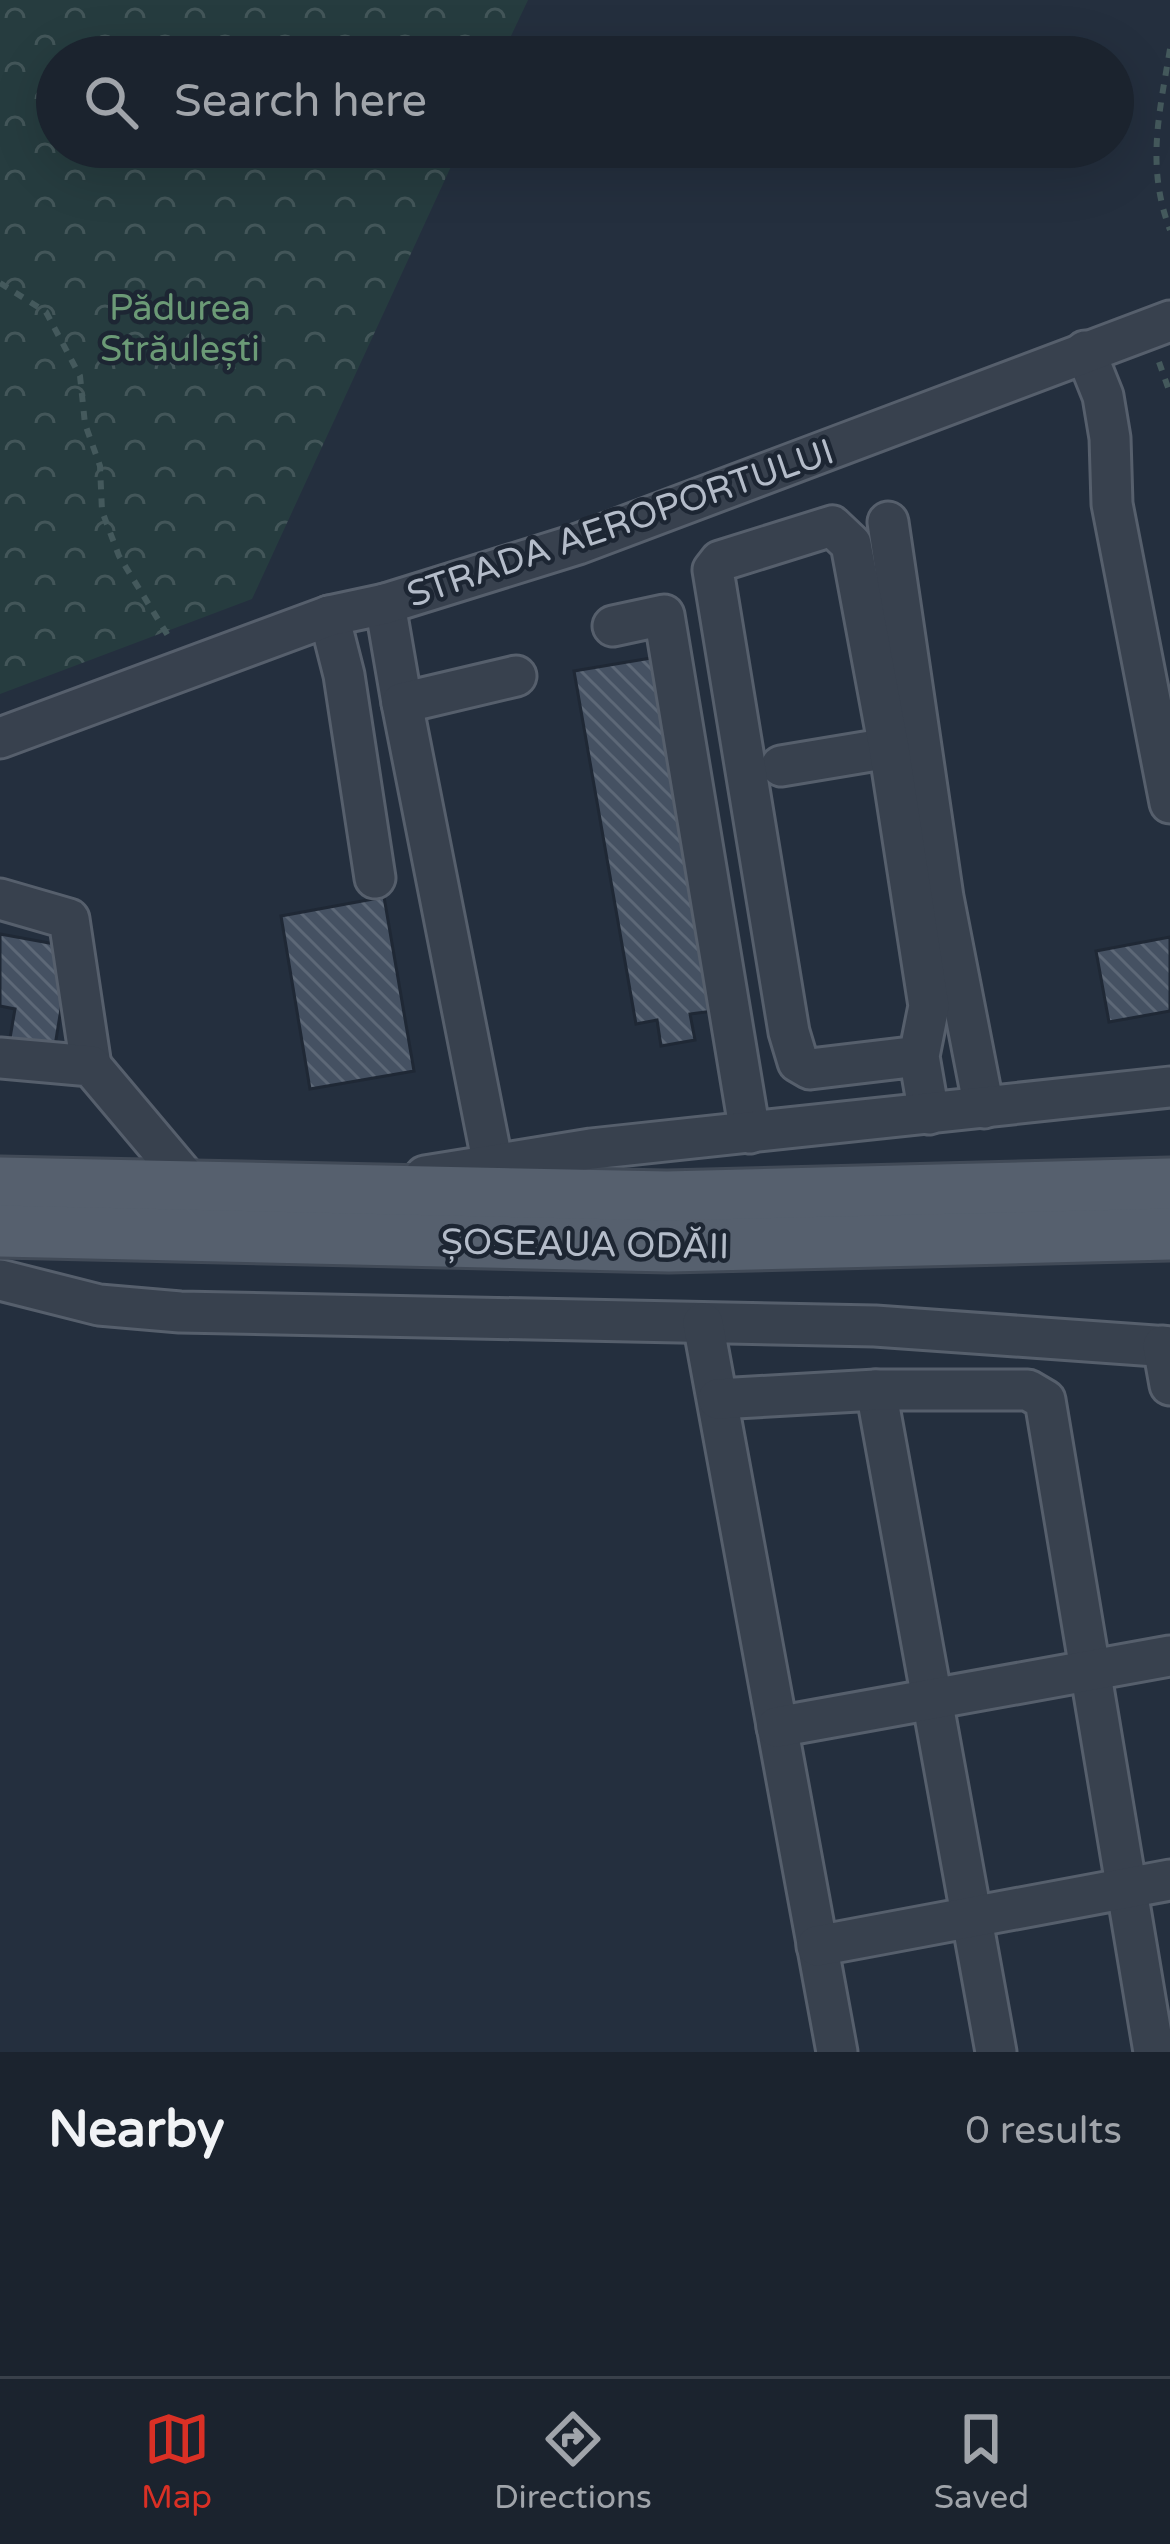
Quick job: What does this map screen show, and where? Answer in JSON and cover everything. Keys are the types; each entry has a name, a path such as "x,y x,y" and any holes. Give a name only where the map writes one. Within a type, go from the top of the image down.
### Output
{"main road":[{"name":"ȘOSEAUA ODĂII","path":"0,1183 337,1191 668,1222 1170,1184"},
{"name":"ȘOSEAUA ODĂII","path":"0,1232 668,1222 1170,1234"}],"street":[{"name":"STRADA AEROPORTULUI","path":"0,738 329,616 385,604 578,544 1170,321"},
{"path":"1085,351 1103,395 1112,504 1170,803"},
{"path":"888,522 943,897 984,1108"},
{"path":"919,1056 810,1069 797,1062 713,570 720,561 832,526 851,544 889,748 929,1006 919,1056 929,1114"},
{"path":"385,604 493,1165"},
{"path":"613,626 664,615 750,1132"},
{"path":"329,616 344,675 375,878"},
{"path":"402,703 516,676"},
{"path":"781,766 889,748"},
{"path":"0,898 69,919 92,1066 192,1186"},
{"path":"0,1058 92,1066"},
{"name":"ȘOSEAUA ODĂII","path":"337,1191 591,1149 1170,1087"},
{"path":"0,1280 99,1305 180,1312 875,1325 995,1334 1168,1359"},
{"path":"704,1323 837,2052"},
{"path":"995,1334 998,1390"},
{"path":"718,1399 876,1390 1028,1390 1045,1400 1154,2052"},
{"path":"876,1390 996,2052"},
{"path":"777,1727 1170,1656"},
{"path":"817,1946 1170,1880"}],"path":[{"path":"1170,49 1154,148 1157,197 1170,230"},
{"path":"0,283 46,312 80,376 85,424 100,466 102,511 118,556 186,669"}],"green space":[{"name":"Pădurea Străulești","path":"0,0 528,0 511,36 36,36 36,168 450,168 252,599 0,694"}],"building":[{"path":"651,658 713,1011 690,1014 695,1040 661,1046 657,1020 636,1024 574,671"},
{"path":"384,897 414,1071 310,1089 281,916"},
{"path":"0,934 71,947 54,1052 9,1044 15,1009 0,1006"},
{"path":"1170,937 1170,1011 1109,1022 1096,951"}]}
